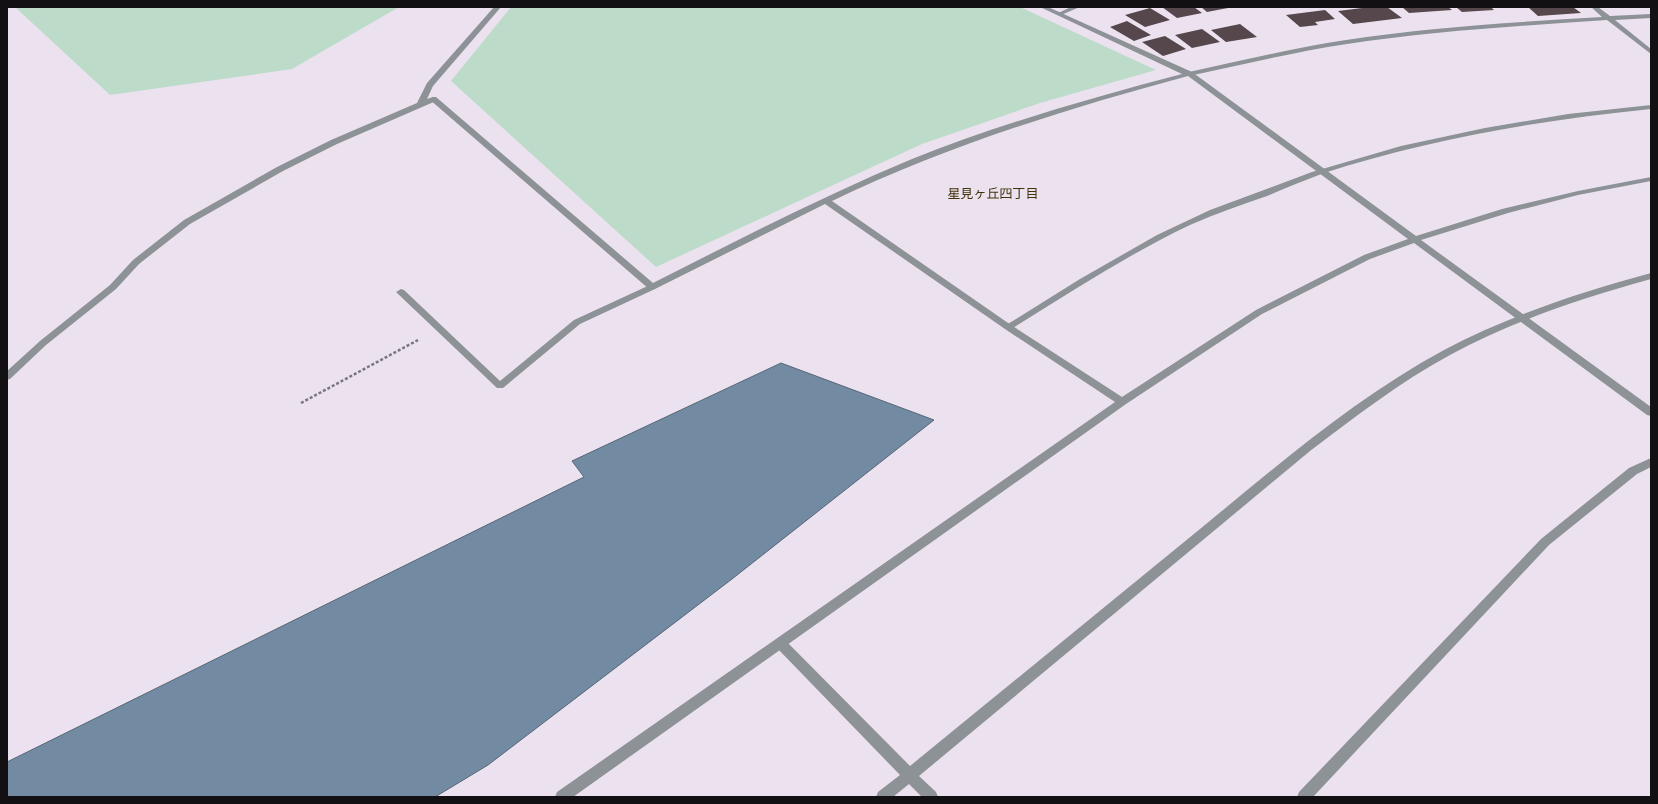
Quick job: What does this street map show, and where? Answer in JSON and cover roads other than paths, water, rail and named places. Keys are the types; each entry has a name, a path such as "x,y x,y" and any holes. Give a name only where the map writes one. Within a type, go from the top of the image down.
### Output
{"street":[{"path":"420,105 430,85 498,7"},
{"path":"1043,7 1189,74 1651,412"},
{"path":"1059,14 1077,7"},
{"path":"1594,7 1651,52"},
{"path":"401,292 500,386 577,322 652,287 826,201 952,146 1062,109 1189,74 1294,52 1366,40 1536,22 1651,16"},
{"path":"7,377 48,338 113,287 136,262 187,222 287,166 334,142 433,99 652,287"},
{"path":"1008,327 1099,271 1212,212 1321,171 1405,147 1460,134 1564,116 1651,107"},
{"path":"562,797 781,644 1122,402 1259,312 1367,257 1414,239 1505,211 1578,193 1651,179"},
{"path":"826,201 1008,327 1122,402"},
{"path":"883,797 1306,448 1342,420 1389,388 1447,353 1522,318 1615,286 1651,276"},
{"path":"1304,797 1546,542 1633,471 1651,462"},
{"path":"781,644 931,797"}],"water":[{"path":"781,363 934,420 732,579 488,765 435,797 7,797 7,762 584,477 572,461"}],"district":[{"name":"星見ヶ丘四丁目","path":"993,193"}]}
